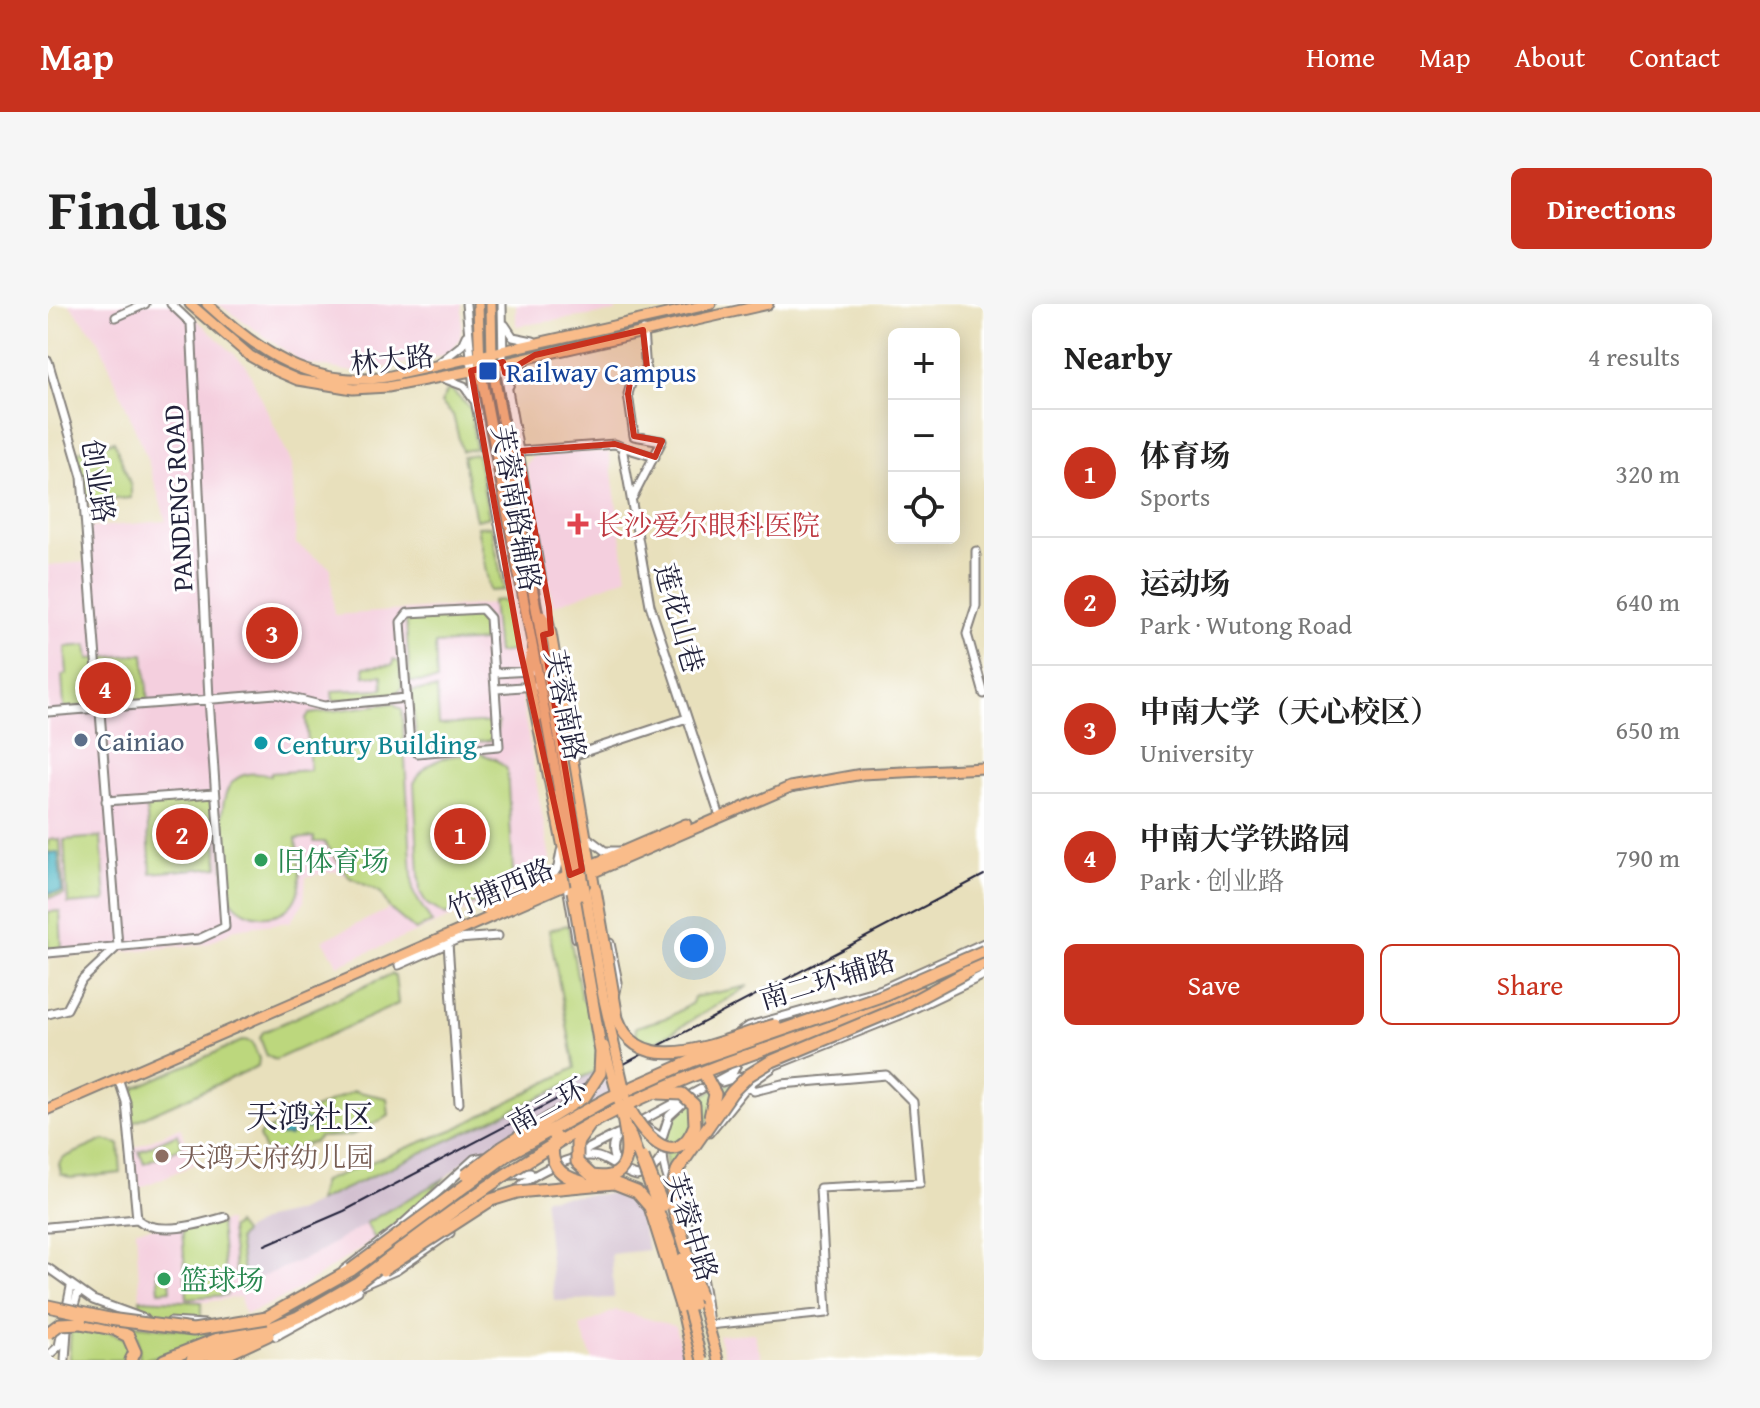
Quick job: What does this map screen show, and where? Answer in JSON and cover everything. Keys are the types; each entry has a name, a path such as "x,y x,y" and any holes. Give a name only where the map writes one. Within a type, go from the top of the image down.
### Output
{"highway":[{"path":"592,871 617,1018 625,1034 645,1051 672,1054 841,1010"},
{"path":"415,1224 473,1169 585,1096 597,1082 601,1052 569,882"},
{"name":"南二环","path":"164,1360 267,1318 331,1283 508,1154 574,1116 669,1071 841,1010 984,951"},
{"name":"南二环","path":"192,1360 298,1317 337,1294 363,1284 464,1200 568,1133 600,1117 688,1076 842,1023 984,964"},
{"path":"700,1295 674,1209 672,1188 678,1169 732,1092 759,1068 900,1008 967,972"},
{"path":"669,1071 695,1070 713,1086 715,1099 704,1132"},
{"path":"627,1113 655,1144 666,1148 687,1139 697,1118 691,1102 676,1092 644,1096"},
{"path":"600,1117 581,1135 575,1149 581,1168 598,1177 619,1170 627,1159 627,1113"},
{"path":"574,1116 555,1137 552,1159 559,1172 568,1178 600,1184"},
{"path":"363,1284 491,1200 517,1192 622,1184 645,1199 664,1242 681,1306"},
{"path":"48,1306 72,1313 193,1330 267,1318"},
{"path":"214,1360 230,1356 298,1317"},
{"path":"48,1333 60,1324 81,1323 114,1329 128,1336 135,1352 131,1360"}],"main road":[{"name":"林大路","path":"190,304 250,356 298,380 372,389 475,370 741,307 768,304"},
{"path":"207,304 246,340 300,370 324,376 370,380 711,304"},
{"name":"芙蓉南路","path":"478,304 475,370 532,646 532,671"},
{"name":"芙蓉南路","path":"491,304 491,351 498,363 596,1004 627,1113"},
{"path":"537,606 551,633 592,871"},
{"path":"532,671 560,849 569,882"},
{"name":"芙蓉南路","path":"535,686 551,719"},
{"name":"竹塘西路","path":"48,1106 569,882 626,850 788,783 827,773 984,766"},
{"name":"竹塘西路","path":"592,871 757,799 811,781 862,774 984,766"},
{"name":"竹塘西路","path":"48,1106 547,889"},
{"name":"芙蓉中路","path":"627,1113 675,1255 702,1360"},
{"name":"芙蓉中路","path":"627,1113 681,1255 709,1360"},
{"path":"700,1295 718,1360"},
{"path":"681,1306 693,1360"}],"street":[{"path":"116,317 145,304"},
{"name":"PANDENG ROAD","path":"118,946 199,939 225,927 209,699 191,323 171,304"},
{"path":"466,304 467,334 474,357"},
{"name":"芙蓉南路辅路","path":"502,304 503,349 498,363 509,392 520,448 551,633"},
{"path":"502,317 513,337 535,341"},
{"path":"633,497 662,441 634,436 628,394 633,377 646,373 643,330"},
{"path":"434,366 451,356 467,334"},
{"path":"509,392 514,371 535,355"},
{"name":"创业路","path":"48,361 82,477 118,946"},
{"name":"芙蓉南路辅路","path":"475,370 475,403 520,649 532,671"},
{"path":"436,377 464,386 475,403"},
{"path":"518,504 520,448 615,444 655,457"},
{"name":"莲花山巷","path":"622,447 633,497 644,583 718,811"},
{"path":"976,551 976,606 967,634 984,694"},
{"path":"482,609 487,612 497,689 501,740 494,748 412,750 401,622 408,613 482,609"},
{"path":"496,673 532,671"},
{"path":"497,689 535,686"},
{"path":"48,712 276,694 324,706 406,698"},
{"path":"572,756 687,718"},
{"path":"106,801 215,793"},
{"path":"588,838 605,851 626,850"},
{"path":"547,889 558,867 560,849"},
{"path":"592,871 583,896 603,1017"},
{"path":"592,871 618,982 603,1017"},
{"path":"569,882 580,897 611,1058"},
{"path":"399,965 448,943 498,936"},
{"path":"448,943 459,1103"},
{"name":"南二环辅路","path":"636,1125 733,1072 737,1064 735,1038 749,1026 882,989 984,943"},
{"path":"48,953 118,946"},
{"path":"48,1014 67,1009 82,980 118,946"},
{"name":"南二环辅路","path":"661,1141 669,1116 680,1104 721,1083 778,1065 898,1016 984,975"},
{"path":"666,1180 680,1176 748,1085 778,1065"},
{"path":"243,1320 278,1306 351,1266 406,1222 474,1159 484,1157 504,1176 522,1175 588,1150 623,1129 636,1125 653,1130 661,1141 666,1180 678,1201 702,1278 709,1325 827,1313 820,1188 920,1183 913,1102 886,1075 782,1084 754,1091 748,1085"},
{"path":"118,1078 126,1102 137,1219"},
{"path":"627,1113 636,1125"},
{"path":"627,1113 612,1150 648,1215"},
{"path":"230,1356 276,1336 512,1195 529,1176 585,1156 598,1157 637,1176 651,1172 663,1153"},
{"path":"678,1201 670,1195 652,1200 647,1206 684,1329"},
{"path":"48,1227 137,1219 148,1227 196,1225 225,1217"},
{"path":"48,1268 75,1289 141,1318 194,1324 267,1318"},
{"path":"48,1356 61,1355 75,1289"},
{"path":"276,1336 298,1317"}],"highlighted area":[{"path":"643,330 647,367 631,377 628,394 634,436 662,441 655,457 615,444 520,451 549,607 551,633 543,635 582,870 570,875 520,649 471,371 503,362 505,373 535,355"}],"shaded area":[{"path":"69,304 180,304 246,365 292,464 296,544 331,568 334,615 493,604 497,653 513,651 550,858 545,878 338,965 323,940 389,909 380,892 336,871 306,877 304,902 290,922 235,929 207,944 48,958 48,565 87,562 85,528 166,521 147,458 99,341"},
{"path":"218,304 462,304 462,322 460,339 449,354 359,373 303,363"},
{"path":"516,304 615,304 616,312 516,326"},
{"name":"长沙爱尔眼科医院","path":"575,451 609,452 627,577 553,606 526,465 533,456"},
{"path":"607,1066 614,1094 488,1151 475,1152 445,1178 311,1256 257,1279 244,1278 238,1239 246,1230 266,1219 294,1213"},
{"name":"天鸿天府幼儿园","path":"180,1127 195,1164 135,1190 131,1149"},
{"path":"617,1193 636,1205 648,1250 611,1254 614,1298 554,1301 544,1198"},
{"path":"228,1221 236,1278 311,1256 366,1223 375,1239 290,1295 245,1315 240,1297 206,1302 140,1299 136,1229"},
{"path":"616,1310 675,1326 685,1360 593,1360 580,1327"},
{"path":"754,1333 762,1360 726,1360 718,1335"}],"green space":[{"path":"449,388 470,408 476,449 462,451 453,415 441,403"},
{"path":"114,441 131,486 131,498 87,501 77,452"},
{"path":"477,454 489,517 476,520 463,456"},
{"path":"491,526 504,590 490,591 477,527"},
{"path":"505,600 513,651 497,653 492,601"},
{"path":"477,611 487,619 489,641 435,644 437,681 410,682 406,621 410,615"},
{"path":"87,645 89,659 144,654 148,701 64,708 62,675 67,674 65,647"},
{"path":"393,660 400,662 402,688 395,695 333,701 332,691 383,689 382,675 365,676 364,667 393,665"},
{"path":"437,689 439,725 498,722 496,740 422,748 417,743 411,691"},
{"path":"393,703 402,710 413,892 432,923 415,930 390,909 380,892 349,877 324,842 314,842 314,837 296,839 300,882 297,895 285,911 266,916 238,907 228,894 224,869 223,808 231,784 240,776 253,773 271,776 271,773 310,770 306,718 309,714"},
{"path":"479,753 495,759 507,769 514,888 446,915 427,904 420,892 414,783 434,762 450,756"},
{"path":"213,796 218,867 151,873 146,801"},
{"path":"101,837 106,901 68,904 64,840"},
{"path":"60,839 64,895 48,897 48,840"},
{"path":"60,911 62,948 48,949 48,912"},
{"path":"568,925 581,997 590,1010 597,1047 596,1071 317,1202 323,1181 457,1128 575,1068 549,930"},
{"path":"392,974 395,976 398,1004 275,1060 267,1056 260,1038 263,1032"},
{"path":"749,986 647,1047 635,1040 636,1027 669,1017 692,1003 694,997"},
{"path":"244,1040 252,1042 259,1059 258,1066 131,1123 130,1090"},
{"path":"736,1081 669,1175 666,1138 678,1113 703,1095"},
{"path":"354,1091 387,1098 389,1116 350,1136 319,1137 315,1142 275,1154 265,1151 259,1136 261,1133"},
{"path":"177,1134 182,1147 144,1163 139,1151"},
{"path":"104,1140 119,1144 121,1173 71,1178 61,1174 59,1164 63,1158"},
{"path":"445,1178 402,1219 375,1239 366,1223"},
{"path":"220,1223 227,1295 187,1298 182,1229"},
{"path":"236,1224 243,1233 238,1239 244,1278 236,1278 230,1229"},
{"name":"篮球场","path":"169,1267 171,1290 159,1291 157,1268"},
{"path":"140,1299 201,1302 201,1320 141,1315"},
{"path":"121,1324 213,1332 228,1330 169,1354 140,1360 137,1336"},
{"path":"71,1325 99,1328 130,1340 129,1360 69,1360"}],"water":[{"path":"58,852 62,892 48,893 48,853"},
{"path":"322,1113 328,1116 312,1129 293,1128 290,1136 281,1136 281,1128 292,1127 304,1118 306,1122"}],"railway":[{"path":"265,1245 344,1211 984,875"}],"place":[{"name":"Railway Campus","path":"488,371"},
{"name":"长沙爱尔眼科医院","path":"578,524"},
{"name":"中南大学（天心校区）","path":"272,633"},
{"name":"中南大学铁路园","path":"105,688"},
{"name":"Cainiao","path":"81,740"},
{"name":"Century Building","path":"261,743"},
{"name":"运动场","path":"182,834"},
{"name":"体育场","path":"460,834"},
{"name":"旧体育场","path":"261,860"},
{"name":"天鸿天府幼儿园","path":"162,1156"},
{"name":"篮球场","path":"164,1279"}],"district":[{"name":"天鸿社区","path":"310,1116"}]}
